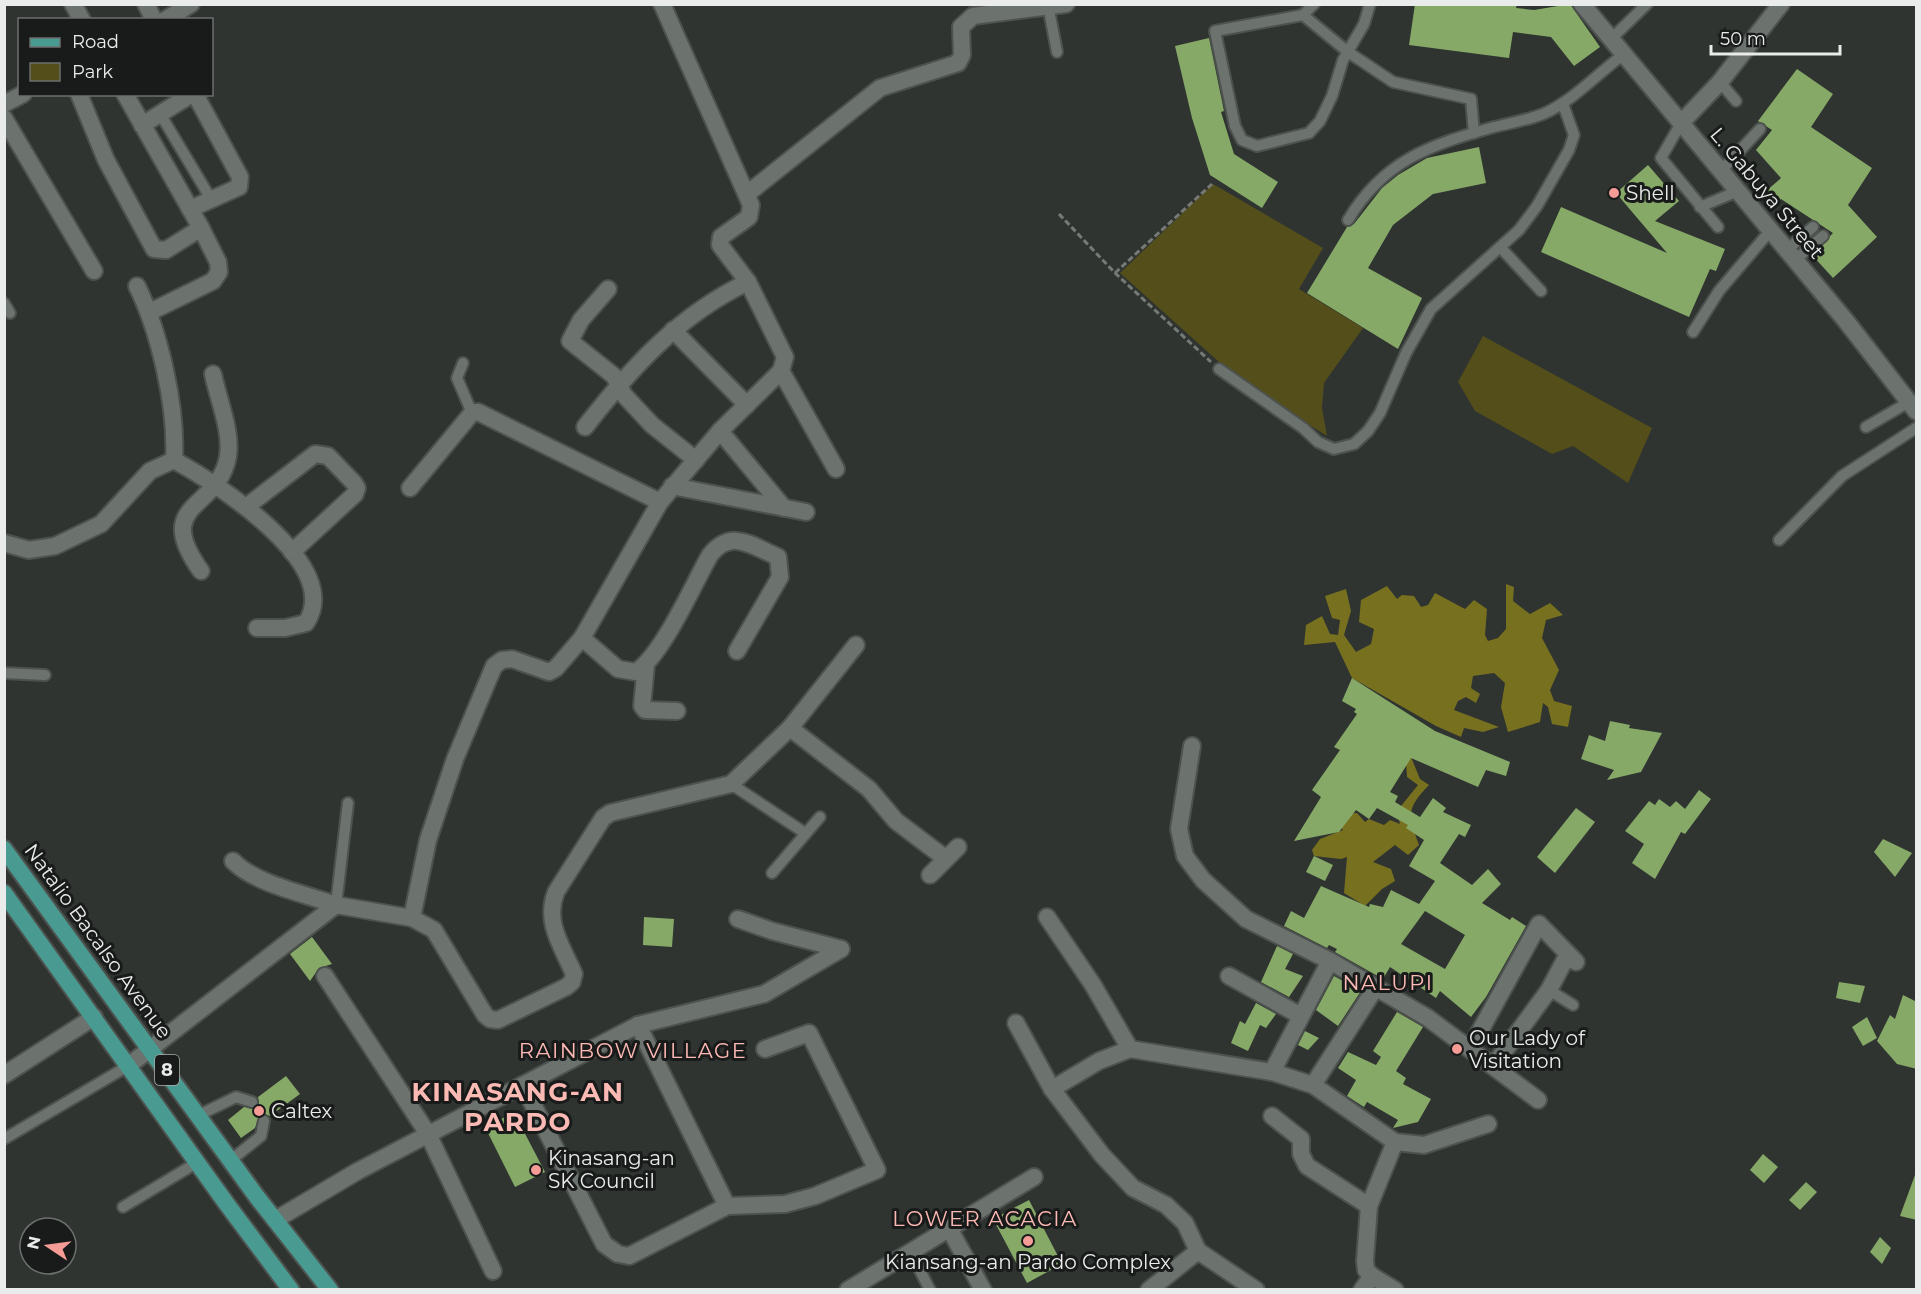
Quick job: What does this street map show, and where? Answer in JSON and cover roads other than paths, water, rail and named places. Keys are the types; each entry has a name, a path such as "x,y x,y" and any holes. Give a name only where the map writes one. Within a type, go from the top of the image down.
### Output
{"main road":[{"name":"Natalio Bacalso Avenue","path":"4,849 275,1220 330,1290"},
{"name":"8","path":"4,893 291,1290"}],"street":[{"path":"73,4 81,18"},
{"path":"146,4 152,18"},
{"path":"168,18 191,4"},
{"path":"412,918 431,830 455,759 494,666 502,660 512,659 549,672 556,668 582,638 660,502 720,431 781,371 785,357 748,282 720,246 721,237 749,217 751,205 662,4"},
{"path":"747,194 880,88 958,63 962,55 961,27 973,16 1066,4"},
{"name":"L. Gabuya Street","path":"1582,4 1791,255 1913,407"},
{"path":"1681,123 1720,82 1781,4"},
{"path":"4,104 19,96"},
{"path":"80,96 106,160 154,249 166,250 201,228"},
{"path":"126,96 218,262 219,272 213,281 150,312"},
{"path":"142,125 159,112 190,96"},
{"path":"190,209 239,187 240,177 195,96"},
{"path":"4,118 94,272"},
{"path":"585,427 619,384 673,330 708,303 748,282"},
{"path":"137,286 150,312 176,434 174,460"},
{"path":"608,289 581,320 570,341 609,372 633,407 670,441 696,460"},
{"path":"673,330 747,405"},
{"path":"781,371 836,469"},
{"path":"201,571 183,543 181,530 192,508 215,484 228,457 227,438 213,374"},
{"path":"410,488 472,413 485,414 660,502"},
{"path":"720,431 784,508"},
{"path":"246,507 315,454 328,456 357,488 355,494 292,552"},
{"path":"174,460 215,484 246,507 292,552 310,578 312,615 306,623 285,628 257,628"},
{"path":"4,543 38,551 64,542 101,524 150,471 174,460"},
{"path":"672,486 806,512"},
{"path":"677,711 645,710 642,706 646,665 710,555 720,543 735,539 778,557 780,569 780,578 737,651"},
{"path":"582,638 618,669 636,672 646,665"},
{"path":"233,861 242,870 260,878 336,905 412,918 434,930 484,1015 498,1020 572,982 574,974 550,917 550,906 555,892 603,818 620,809 731,784 790,728 856,645"},
{"path":"790,728 869,789 896,821 951,853 930,875"},
{"path":"1192,746 1179,829 1185,856 1191,867 1246,919 1330,961 1428,1018 1538,1100"},
{"path":"128,1065 336,905"},
{"path":"1047,918 1093,985 1130,1049"},
{"path":"275,1220 358,1171 638,1025 764,994 841,950 738,919"},
{"path":"1470,1049 1539,924 1572,958 1494,1065"},
{"path":"1272,1072 1330,961"},
{"path":"325,976 428,1134 493,1271"},
{"path":"1229,976 1301,1016"},
{"path":"1313,1085 1376,987"},
{"path":"4,1076 94,1017"},
{"path":"1016,1023 1052,1089 1101,1155 1133,1188 1166,1205 1185,1223 1198,1251 1253,1289"},
{"path":"638,1025 727,1206"},
{"path":"523,1084 604,1244 618,1254 629,1256 727,1206 785,1204 815,1196 877,1170 809,1033 765,1049"},
{"path":"1052,1089 1099,1061 1130,1049 1272,1072 1313,1085 1395,1142 1424,1145 1488,1124"},
{"path":"1272,1116 1301,1139 1303,1161 1311,1171 1369,1206"},
{"path":"1395,1142 1369,1206 1365,1261 1367,1283 1395,1290"},
{"path":"848,1290 1034,1177"},
{"path":"950,1230 983,1290"},
{"path":"1149,1290 1198,1251"}],"lane":[{"path":"1314,4 1303,15 1215,31 1235,126 1242,140 1257,146 1309,133 1320,121 1332,96 1348,52 1364,24 1370,4"},
{"path":"1611,39 1647,4"},
{"path":"1048,5 1058,52"},
{"path":"1303,15 1348,52 1393,82 1471,99 1474,133"},
{"path":"1348,220 1362,197 1398,163 1425,150 1474,133 1541,115 1563,104 1624,54"},
{"path":"1720,82 1736,101"},
{"path":"1219,369 1303,428 1318,442 1334,449 1354,444 1368,431 1380,413 1406,353 1431,309 1519,230 1537,206 1569,150 1574,135 1563,104"},
{"path":"159,112 211,199"},
{"path":"1681,123 1661,158 1719,227"},
{"path":"1721,171 1761,129"},
{"path":"1700,207 1738,191"},
{"path":"1791,255 1813,226"},
{"path":"1693,332 1719,291 1770,231"},
{"path":"1791,255 1823,236"},
{"path":"1500,247 1541,291"},
{"path":"463,363 457,378 472,413"},
{"path":"1866,427 1913,407"},
{"path":"1779,540 1842,476 1917,428"},
{"path":"4,673 45,675"},
{"path":"731,784 805,833"},
{"path":"336,905 348,803"},
{"path":"772,873 820,817"},
{"path":"1549,990 1573,1005"},
{"path":"4,1138 128,1065"},
{"path":"199,1115 236,1097 252,1102"},
{"path":"231,1160 261,1136 264,1121"},
{"path":"123,1207 198,1162"},
{"path":"911,1252 930,1290"}],"place":[{"name":"Shell","path":"1614,193"},
{"name":"Our Lady of Visitation","path":"1457,1049"},
{"name":"Caltex","path":"259,1111"},
{"name":"Kinasang-an SK Council","path":"536,1170"},
{"name":"Kiansang-an Pardo Complex","path":"1028,1241"}],"district":[{"name":"NALUPI","path":"1388,983"},
{"name":"RAINBOW VILLAGE","path":"633,1051"},
{"name":"KINASANG-AN PARDO","path":"518,1107"},
{"name":"LOWER ACACIA","path":"985,1219"}]}
